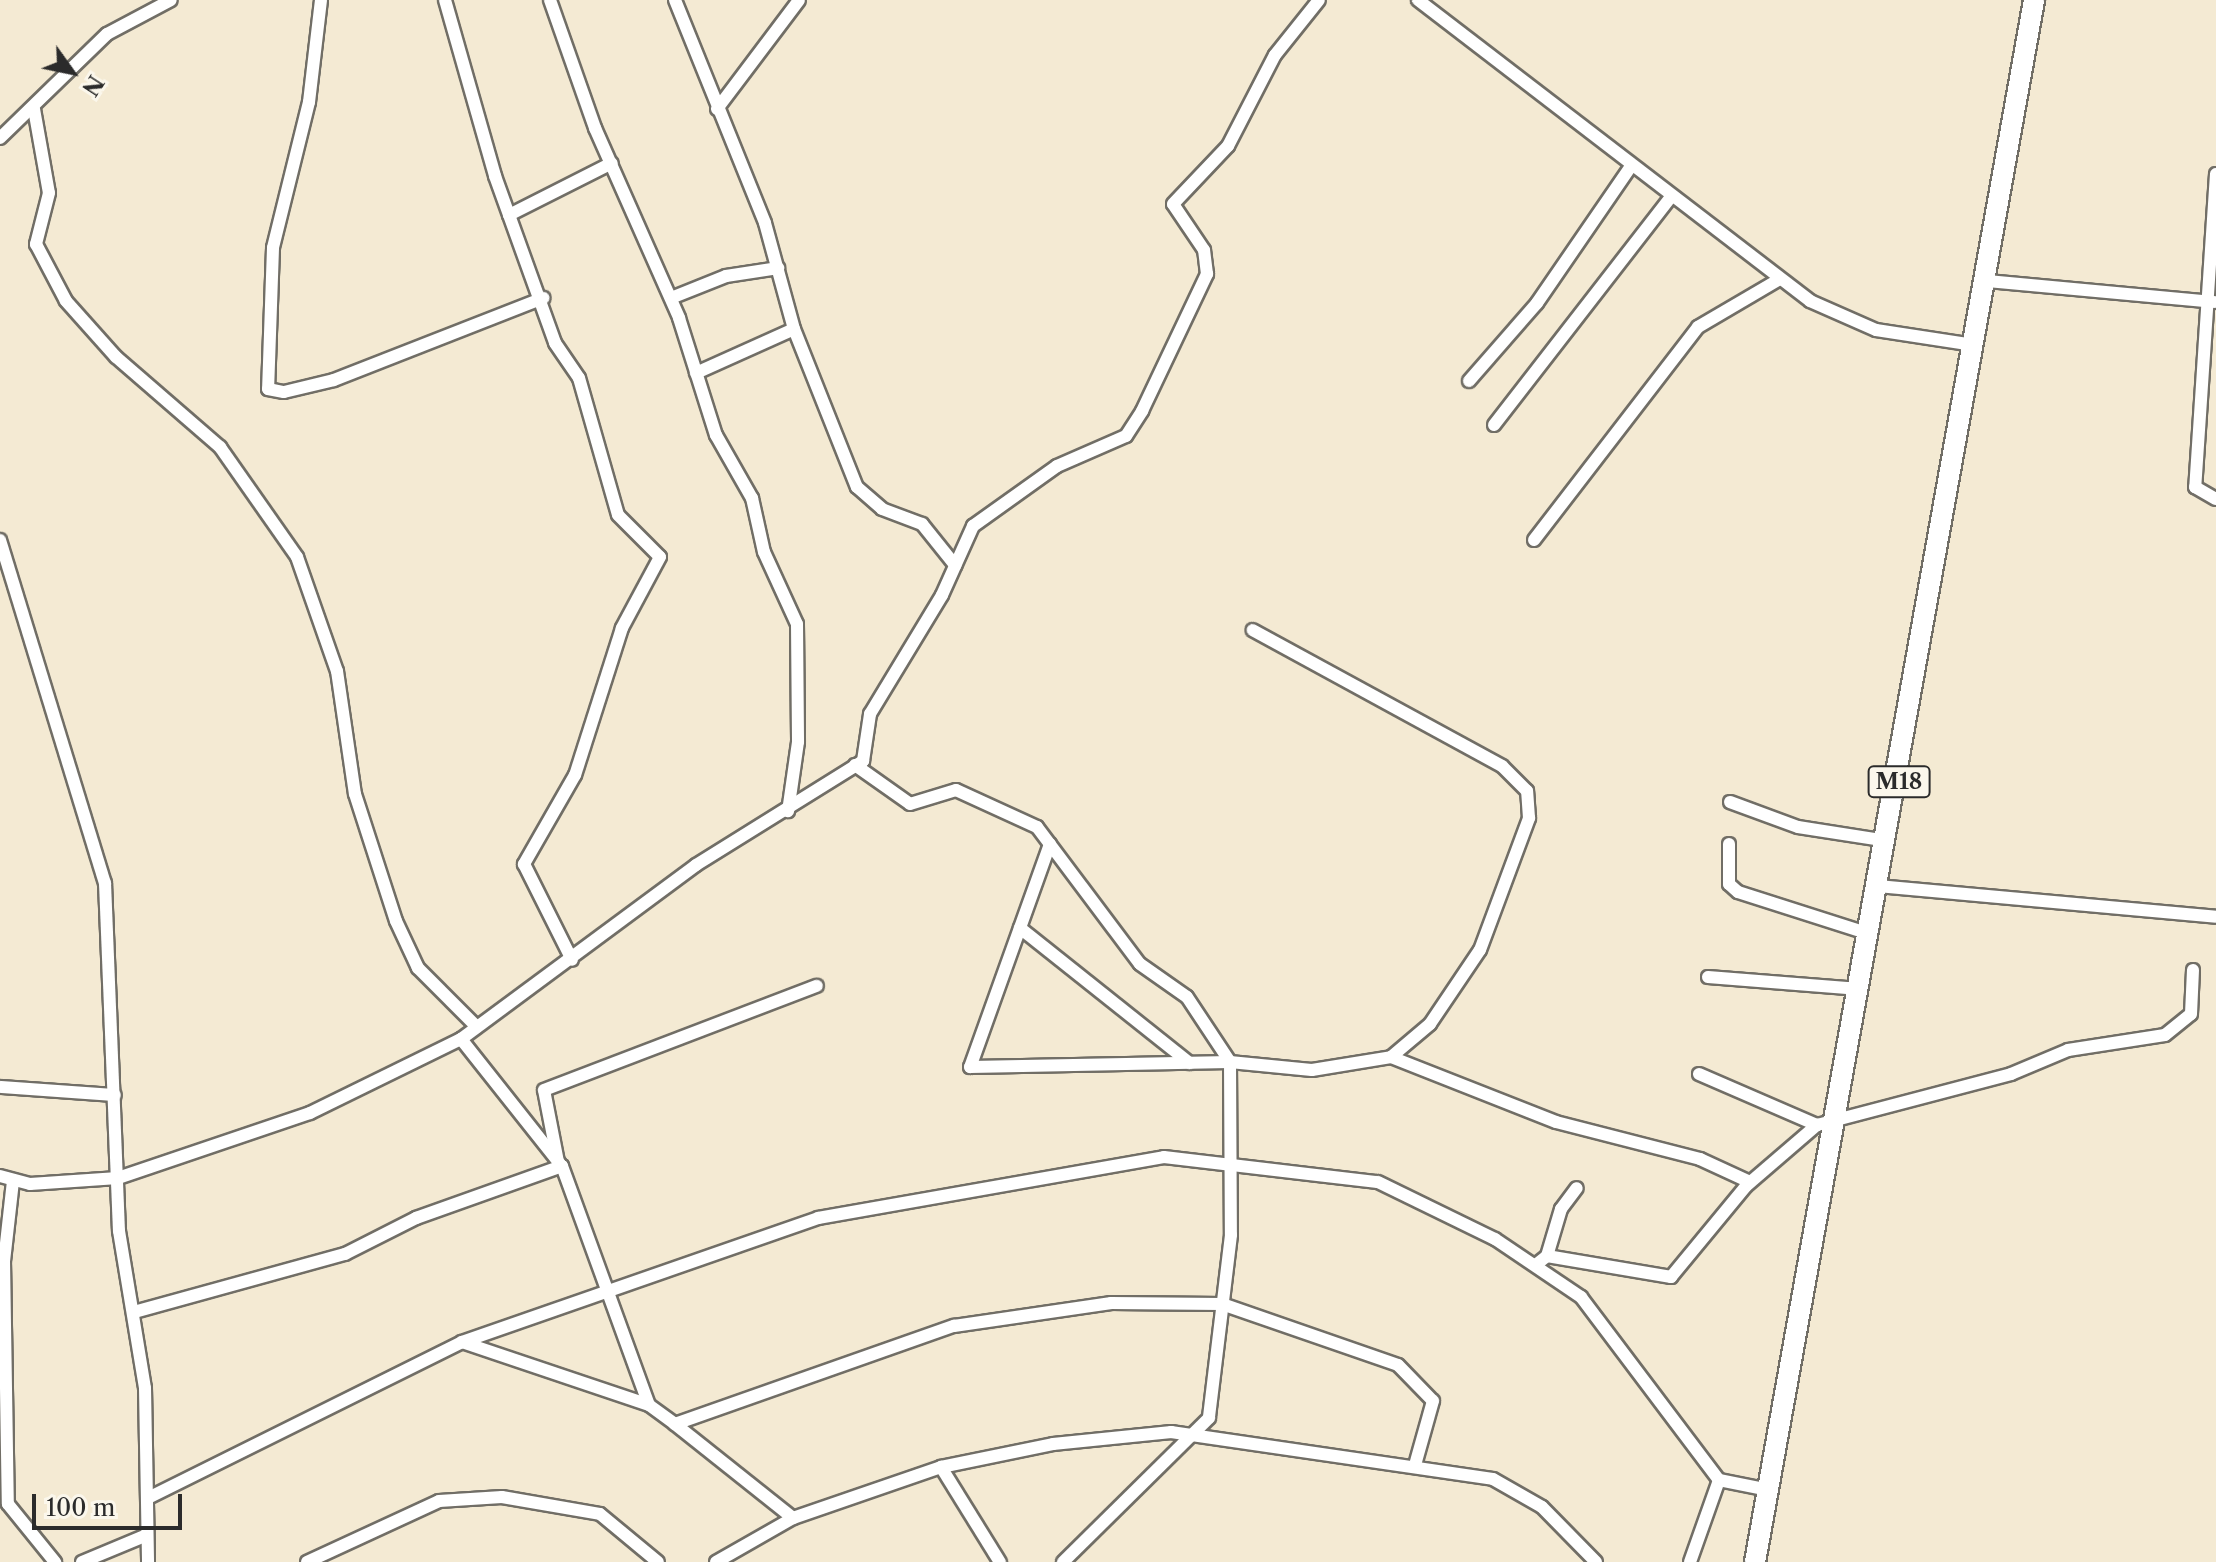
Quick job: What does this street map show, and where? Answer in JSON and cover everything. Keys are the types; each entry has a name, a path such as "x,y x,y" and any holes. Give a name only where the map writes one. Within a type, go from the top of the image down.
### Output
{"main road":[{"name":"M18","path":"1755,1562 1839,1116 1974,345 1988,281 2034,0"}],"street":[{"path":"0,138 34,109 114,29 171,0"},
{"path":"321,0 309,102 273,248 268,389 284,392 334,380 543,298"},
{"path":"445,0 509,215 543,298 555,343 579,378 618,515 660,557 622,628 575,775 524,864 572,960"},
{"path":"550,0 612,163 671,298 696,373 797,624 798,742 788,811"},
{"path":"675,0 778,268 794,329 857,487 882,509 922,524 955,565"},
{"path":"717,109 799,0"},
{"path":"55,1562 8,1504 4,1261 6,1179 118,1178 274,1129 461,1039 572,960 696,865 788,811 855,765 867,754 870,714 984,517 1057,466 1126,436 1137,418 1207,274 1204,250 1173,204 1228,146 1268,66 1319,0"},
{"path":"1418,0 1778,280 1876,330 1974,345"},
{"path":"34,109 49,193 36,244 66,301 116,357 220,447 297,557 337,671 355,794 396,921 418,968 477,1027"},
{"path":"509,215 612,163"},
{"path":"1469,381 1537,303 1631,166"},
{"path":"2216,174 2212,302 2195,487 2216,499"},
{"path":"1494,425 1671,197"},
{"path":"671,298 726,276 778,268"},
{"path":"1534,540 1698,327 1778,280"},
{"path":"1988,281 2212,302"},
{"path":"696,373 794,329"},
{"path":"0,540 103,870 118,1178 134,1312 148,1498 148,1562"},
{"path":"1253,630 1502,766 1527,791 1529,818 1480,950 1453,999 1391,1057"},
{"path":"855,765 895,799 910,804 946,790 969,793 1026,819 1050,844 1140,964 1187,997 1230,1062 1234,1164 1212,1402 1199,1435 1063,1562"},
{"path":"1730,802 1798,827 1887,841"},
{"path":"1050,844 970,1067 1230,1062 1312,1070 1391,1057 1556,1122 1700,1159 1750,1182"},
{"path":"1729,844 1729,884 1738,892 1870,934"},
{"path":"1878,886 2216,917"},
{"path":"1020,928 1190,1063"},
{"path":"148,1498 462,1342 606,1290 818,1218 899,1200 1148,1158 1234,1164 1378,1182 1542,1260 1671,1277 1750,1182 1817,1125 1839,1116 2011,1074 2068,1050 2165,1035 2191,1014 2193,970"},
{"path":"1708,977 1860,989"},
{"path":"649,1405 560,1164 544,1090 817,986"},
{"path":"461,1039 560,1164"},
{"path":"1699,1074 1817,1125"},
{"path":"0,1087 115,1095"},
{"path":"134,1312 345,1254 416,1218 560,1164"},
{"path":"1542,1260 1561,1209 1577,1188"},
{"path":"1542,1260 1609,1329 1719,1480 1769,1490"},
{"path":"675,1424 954,1326 1111,1303 1222,1304 1413,1375 1434,1408 1415,1465"},
{"path":"462,1342 649,1405 793,1518"},
{"path":"716,1562 793,1518 941,1467 1053,1444 1199,1435 1415,1465 1510,1486 1596,1562"},
{"path":"941,1467 1000,1562"},
{"path":"1690,1562 1719,1480"},
{"path":"307,1562 439,1501 502,1497 600,1514 658,1562"},
{"path":"82,1562 147,1535"}]}
